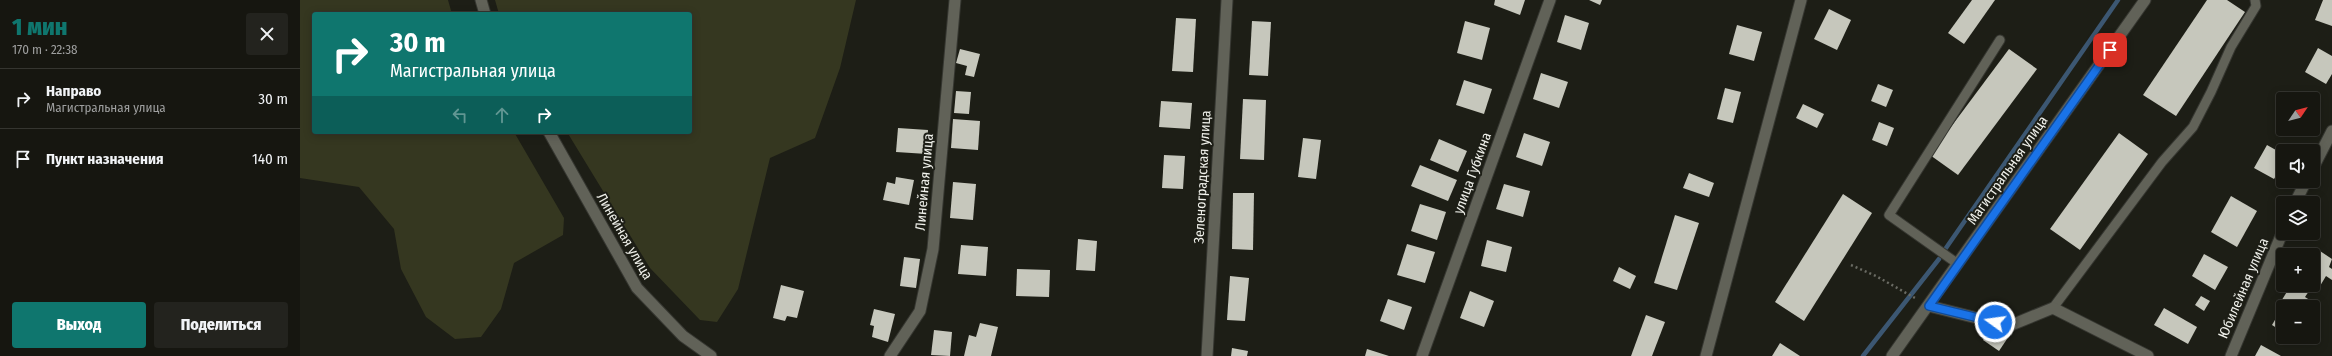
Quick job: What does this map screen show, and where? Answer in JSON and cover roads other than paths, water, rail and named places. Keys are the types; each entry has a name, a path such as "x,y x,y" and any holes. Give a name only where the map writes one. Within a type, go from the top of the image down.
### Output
{"street":[{"path":"481,0 484,12"},
{"name":"Линейная улица","path":"890,356 920,311 933,249 955,0"},
{"name":"Зеленоградская улица","path":"1207,356 1228,0"},
{"name":"улица Губкина","path":"1422,356 1550,0"},
{"path":"1706,356 1801,0"},
{"name":"Магистральная улица","path":"1892,356 2145,0"},
{"path":"2320,154 2332,131"},
{"name":"Линейная улица","path":"550,134 637,288 683,336 711,356"},
{"name":"Юбилейная улица","path":"2231,356 2279,240"},
{"path":"1929,306 2009,326 2053,308 2148,356"}],"lane":[{"path":"2053,308 2162,162 2193,127 2211,92 2231,47 2256,6 2255,0"},
{"path":"1958,264 1889,215 2000,40"}],"waterway":[{"path":"1946,248 2118,0"},
{"path":"1863,356 1939,259"}]}
